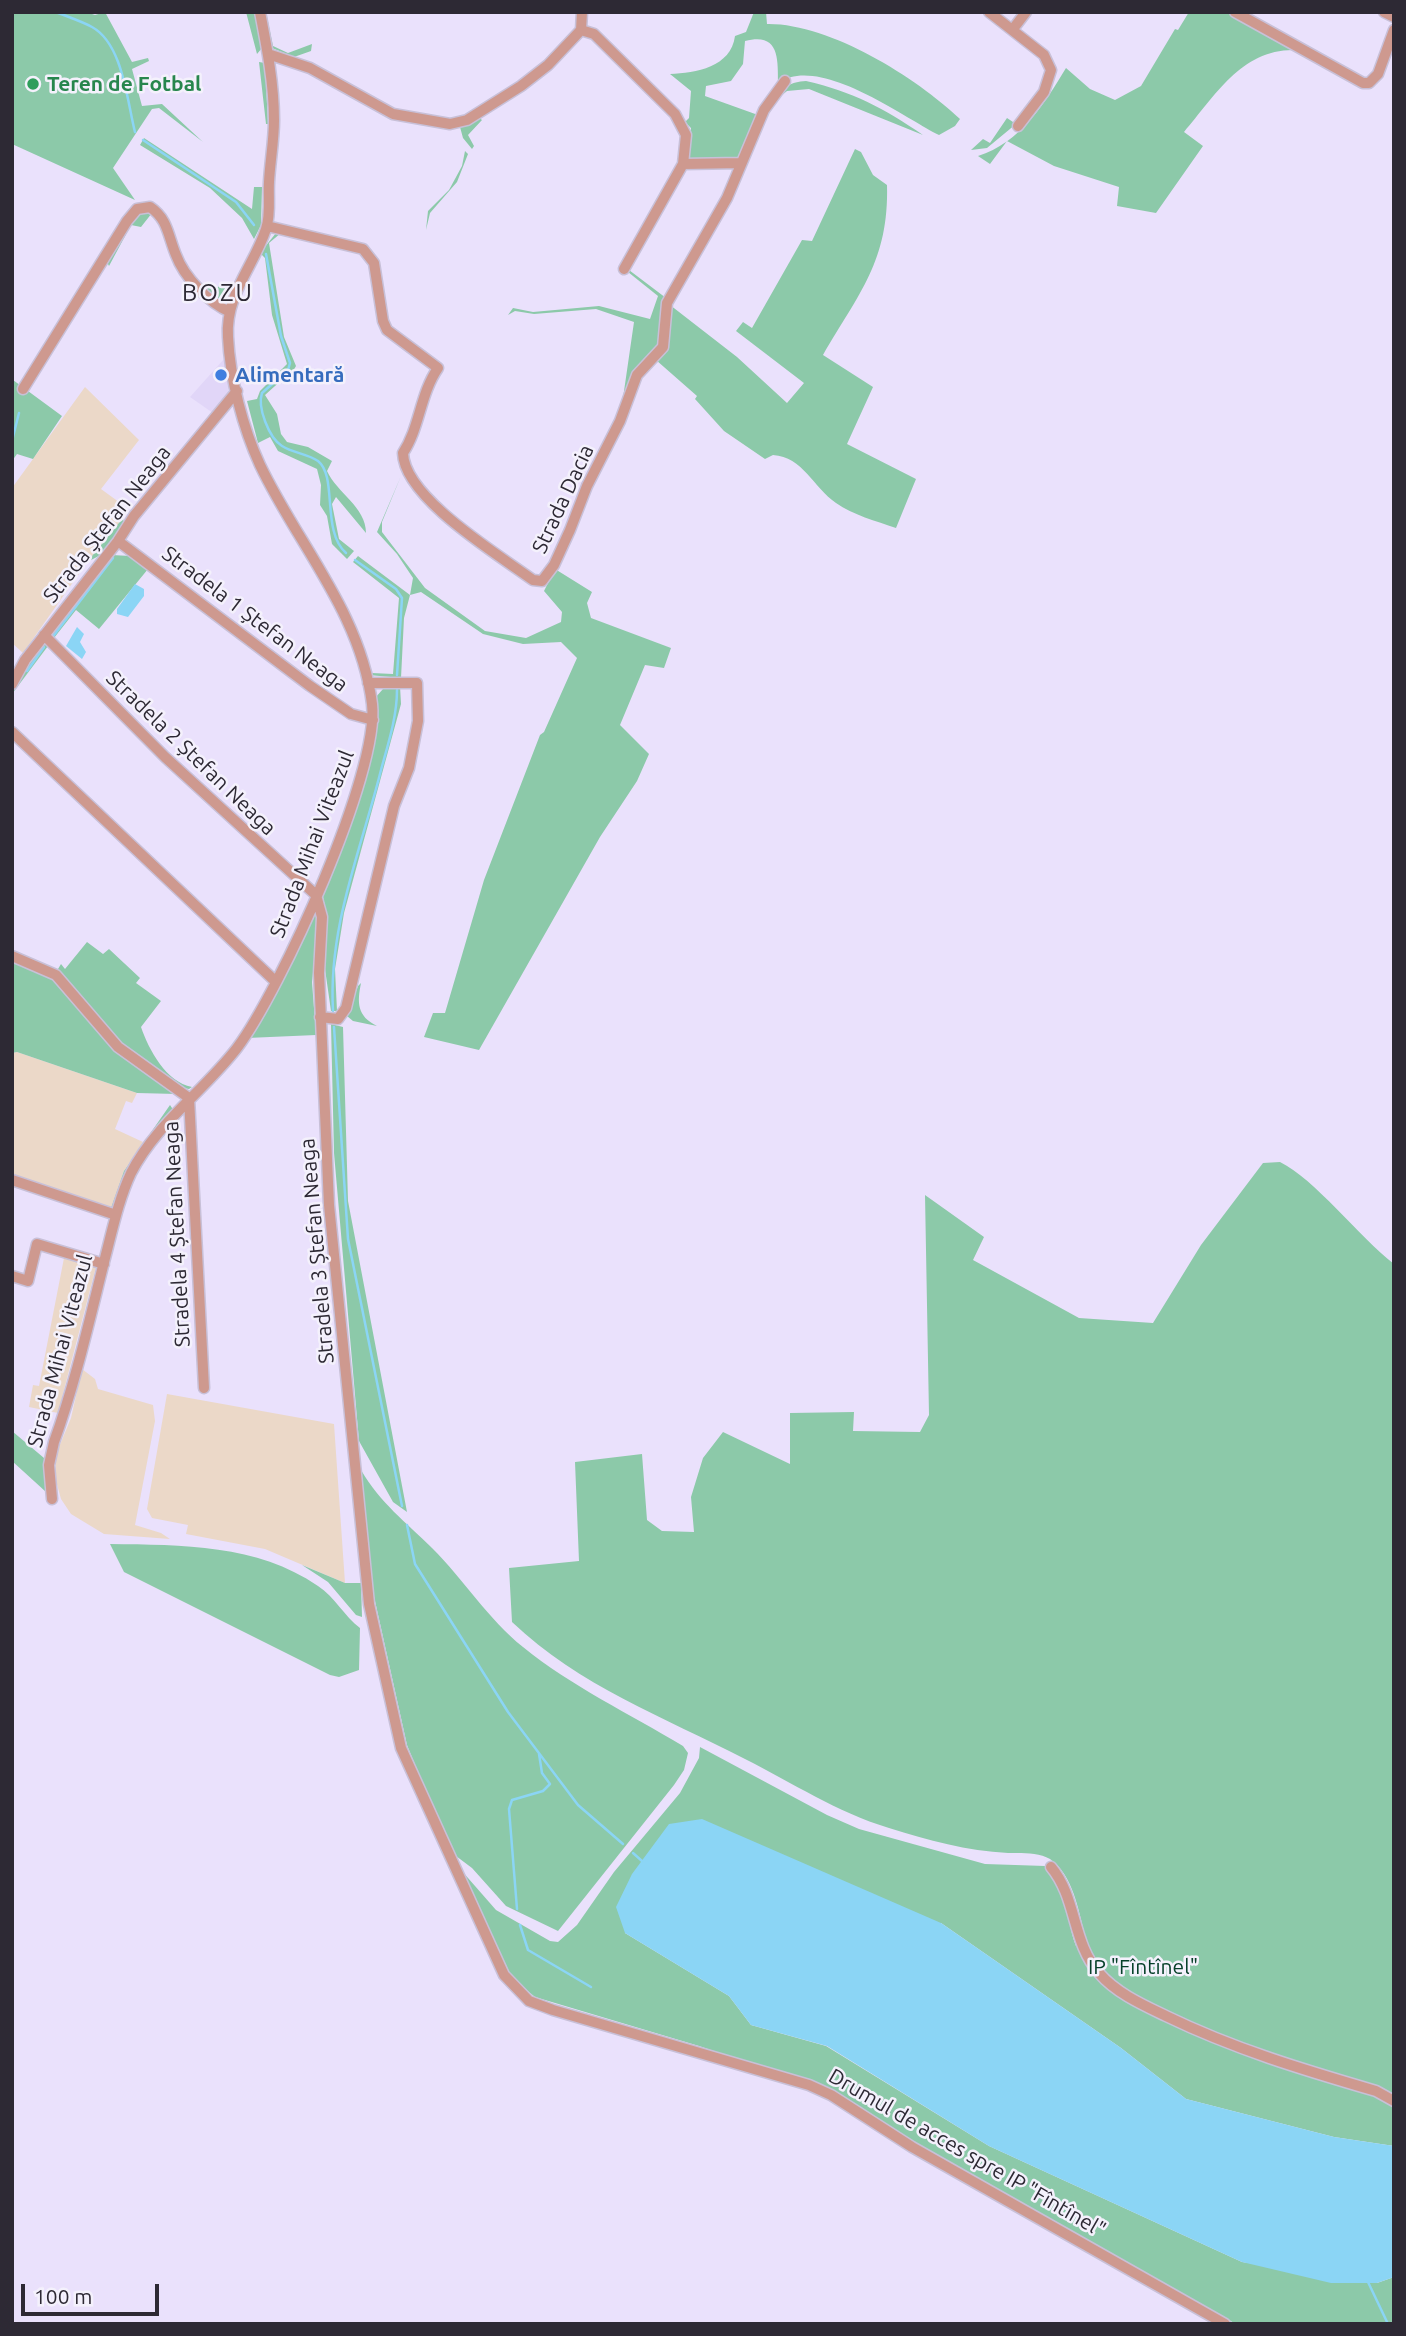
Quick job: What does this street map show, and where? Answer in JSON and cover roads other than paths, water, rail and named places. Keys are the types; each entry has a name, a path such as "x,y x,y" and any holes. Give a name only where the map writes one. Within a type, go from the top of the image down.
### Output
{"street":[{"name":"Strada Mihai Viteazul","path":"52,1499 49,1465 51,1454 116,1215 136,1164 189,1098 239,1046 275,981 316,895 365,764 373,720 368,683 356,643 329,582 261,467 237,391 228,337 230,312 239,281 267,226 274,126 268,54 260,12"},
{"path":"268,54 310,68 393,114 450,124 467,120 521,86 548,65 581,30 582,12"},
{"path":"989,12 1044,55 1051,70 1044,92 1018,126"},
{"path":"1013,29 1026,12"},
{"path":"1235,12 1340,72 1369,83 1378,74 1394,30"},
{"path":"1384,12 1394,17"},
{"path":"581,30 594,34 675,114 687,135 683,164 624,269"},
{"path":"683,164 741,163 764,110 785,81"},
{"name":"Strada Dacia","path":"267,226 354,246 370,255 376,270 381,312 387,330 438,368 430,379 410,442 402,453 405,468 461,530 538,582 547,578 554,565 586,486 620,421 637,375 663,347 667,303 704,242 741,163"},
{"path":"23,389 127,220 137,209 150,207 157,212 169,229 181,266 211,301 230,312"},
{"name":"Strada Ștefan Neaga","path":"12,684 44,635 118,541 134,516 237,391"},
{"name":"Stradela 1 Ștefan Neaga","path":"118,541 310,686 351,714 373,720"},
{"name":"Stradela 2 Ștefan Neaga","path":"44,635 175,767 316,895"},
{"path":"320,1017 338,1019 346,1008 394,806 409,768 418,721 418,683 368,683"},
{"path":"12,732 275,981"},
{"name":"Stradela 3 Ștefan Neaga","path":"316,895 322,917 320,1017 330,1205 369,1604"},
{"name":"Stradela 4 Ștefan Neaga","path":"12,956 56,975 118,1047 189,1098 204,1388"},
{"path":"12,1180 116,1215"},
{"path":"12,1276 28,1281 37,1244 104,1264"},
{"name":"Drumul de acces spre IP \"Fîntînel\"","path":"369,1604 401,1748 504,1975 530,2001 772,2073 831,2095 912,2147 1225,2324"},
{"path":"1051,1867 1063,1885 1087,1957 1099,1973 1128,1996 1238,2049 1376,2091 1394,2101"}],"water":[{"path":"135,584 144,589 144,596 128,617 117,614 117,609"},
{"path":"77,627 84,634 80,642 86,652 82,659 66,646"},
{"path":"702,1819 941,1923 1121,2048 1186,2099 1334,2137 1394,2146 1394,2277 1377,2283 1331,2283 1242,2262 989,2146 827,2046 751,2025 729,1996 625,1933 616,1907 632,1874 669,1824"}],"waterway":[{"path":"56,12 92,27 111,46 122,74 135,132"},
{"path":"143,140 236,202 254,225"},
{"path":"266,254 281,336 290,363 288,370 262,393 263,414 277,442 318,461 324,469 334,532 346,553"},
{"path":"12,441 19,413"},
{"path":"54,635 113,558"},
{"path":"355,560 396,589 402,598 397,675"},
{"path":"27,671 44,647"},
{"path":"333,1011 333,980 341,919 392,730 397,690"},
{"path":"334,1027 348,1239 402,1506"},
{"path":"407,1525 415,1564 508,1712 578,1805 623,1844"},
{"path":"517,1909 509,1809 512,1800 543,1791 550,1784 542,1773 539,1754"},
{"path":"633,1853 642,1861"},
{"path":"520,1925 528,1950 591,1987"},
{"path":"1368,2282 1388,2324"}],"place":[{"name":"Teren de Fotbal","path":"33,84"},
{"name":"Alimentară","path":"221,375"}],"district":[{"name":"BOZU","path":"218,293"}],"park label":[{"name":"IP \"Fîntînel\"","path":"1143,1967"}]}
